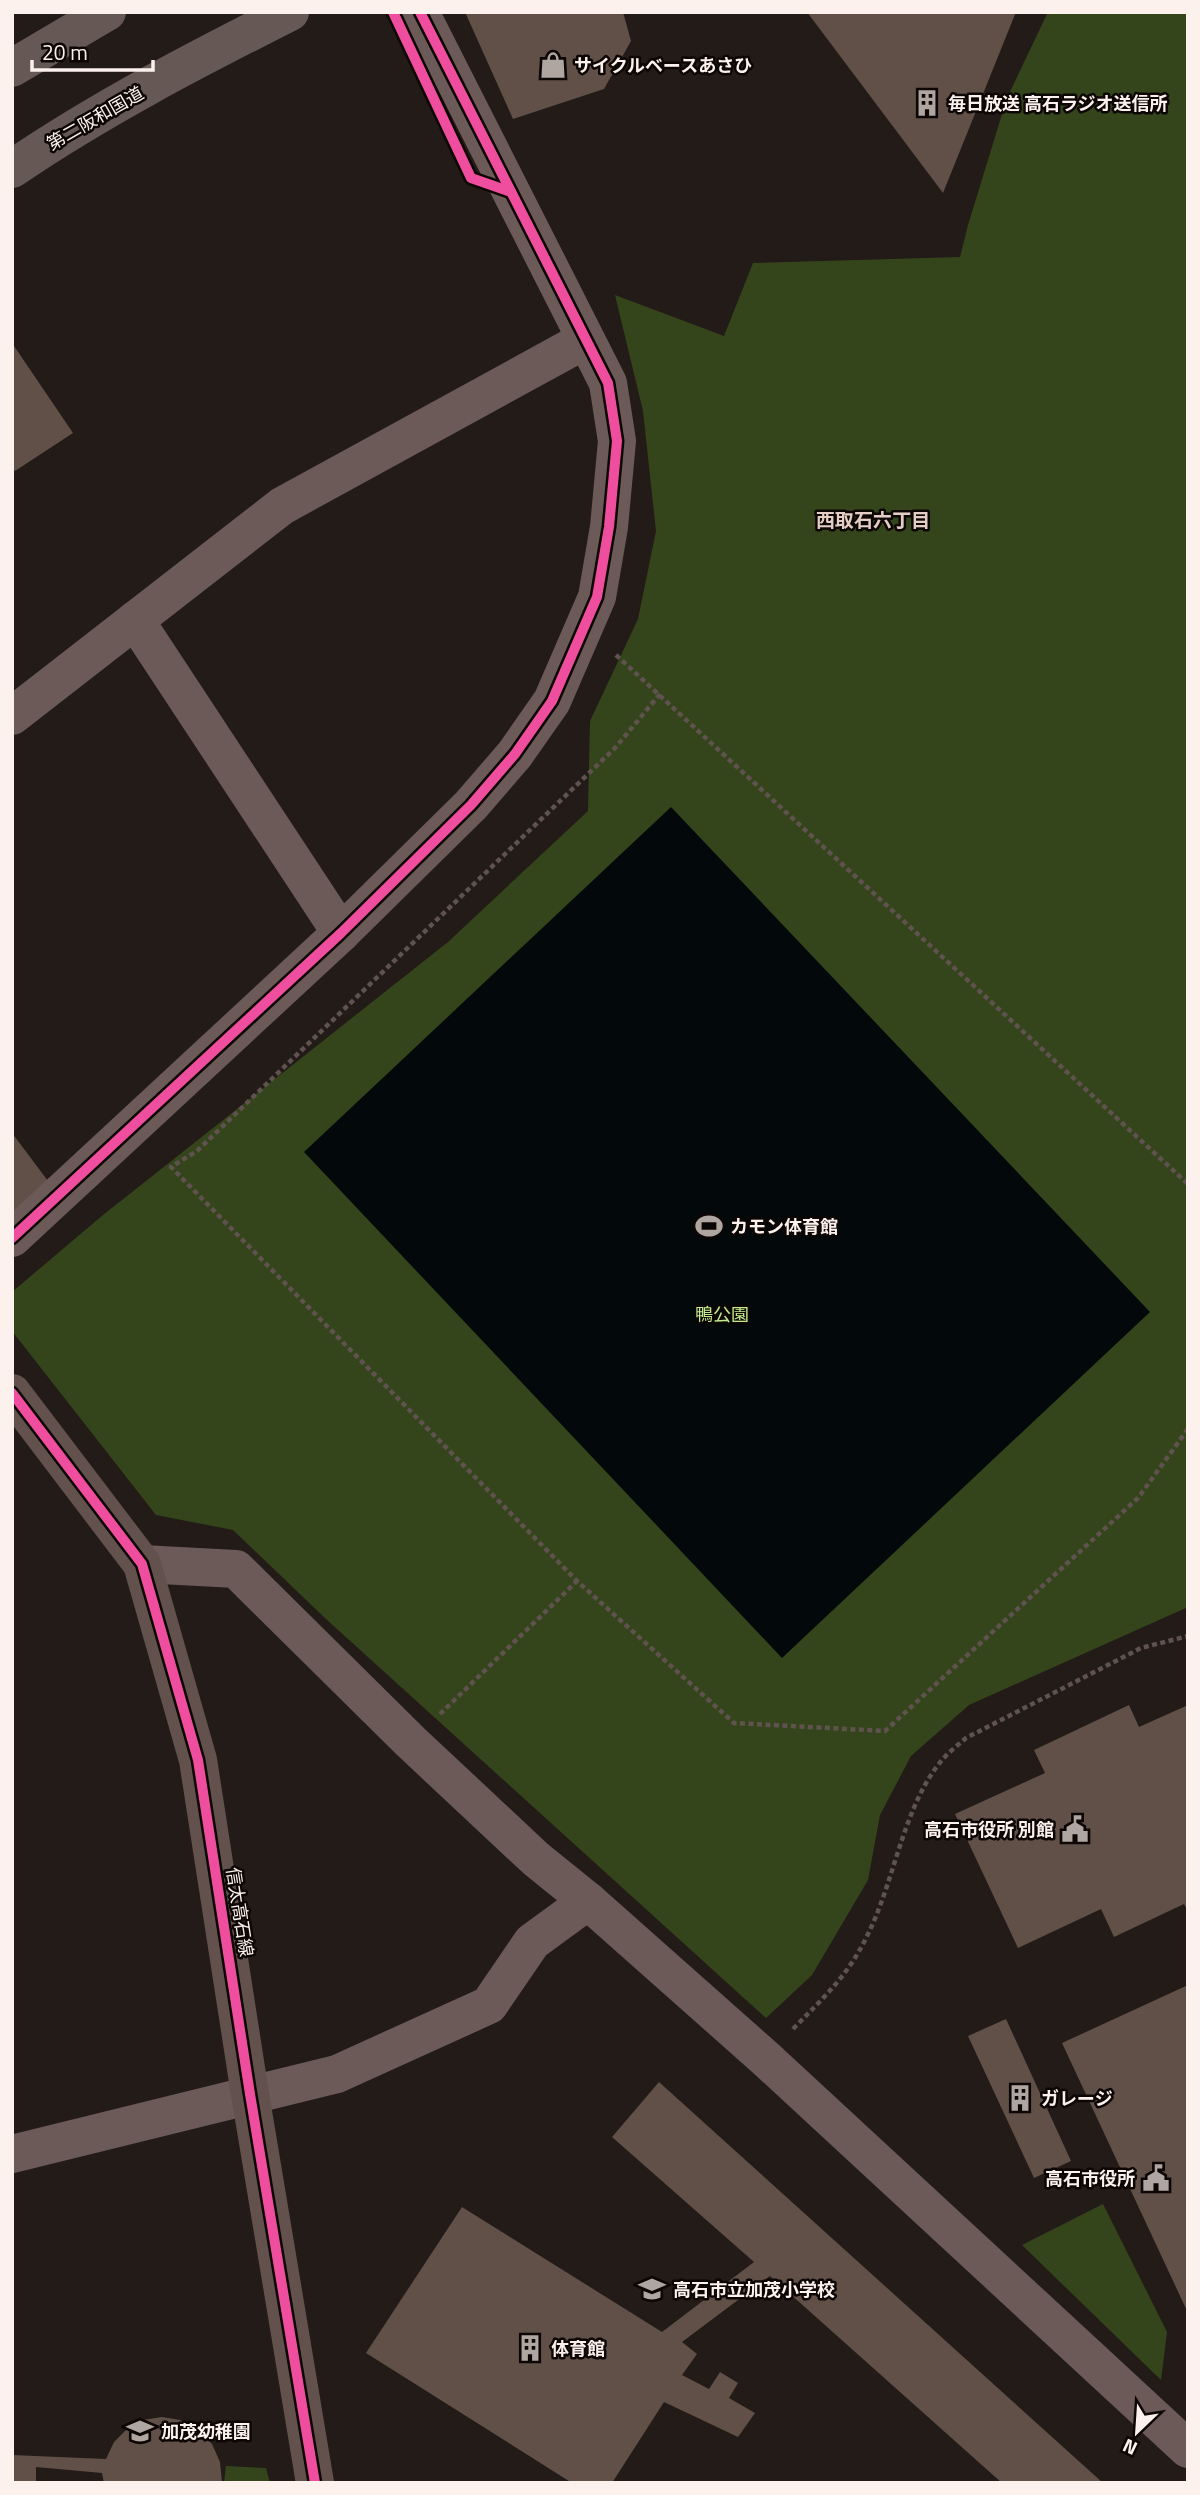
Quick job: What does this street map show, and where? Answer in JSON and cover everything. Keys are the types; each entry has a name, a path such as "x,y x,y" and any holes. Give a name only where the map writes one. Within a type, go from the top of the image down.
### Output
{"highway":[{"path":"12,68 107,12"},
{"name":"第二阪和国道","path":"12,169 55,140 185,65 290,12"}],"main road":[{"name":"信太高石線","path":"12,1393 142,1564 198,1759 250,2094 315,2483"}],"street":[{"path":"12,1238 341,933 471,804 515,754 552,701 597,597 609,527 617,441 608,383 420,12"},
{"path":"12,716 282,506 585,340"},
{"path":"135,620 341,933"},
{"path":"142,1564 236,1569 411,1742 536,1859 588,1900 765,2058 1188,2449"},
{"path":"12,2154 337,2074 489,2005 532,1942 588,1900"}],"path":[{"path":"584,627 660,694 1188,1185"},
{"path":"660,694 615,748 197,1151 171,1167 577,1581 734,1723 885,1731 1138,1498 1188,1429"},
{"path":"411,1742 577,1581"},
{"path":"765,2058 844,1976 866,1937 884,1896 925,1785 943,1760 966,1738 1141,1648 1188,1636"}],"green space":[{"name":"鴨公園","path":"1048,12 1188,12 1188,1607 969,1705 911,1756 880,1815 868,1880 812,1975 766,2018 326,1619 233,1530 156,1515 12,1331 12,1292 103,1215 448,942 588,811 590,721 638,619 656,531 643,411 615,295 724,336 753,263 960,257 1007,98"},
{"path":"1103,2204 1167,2332 1161,2380 1022,2245"},
{"path":"226,2466 266,2468 270,2483 224,2483"}],"shaded area":[{"name":"カモン体育館","path":"671,807 1150,1312 782,1658 304,1152"}],"building":[{"name":"サイクルベースあさひ","path":"465,12 623,12 631,41 604,89 513,119"},
{"name":"毎日放送 高石ラジオ送信所","path":"807,12 1016,12 943,193"},
{"path":"12,343 73,433 15,471 12,468"},
{"path":"12,1133 48,1181 12,1213"},
{"name":"高石市役所 別館","path":"1129,1705 1139,1727 1188,1705 1188,1911 1184,1904 1114,1937 1101,1909 1018,1948 955,1814 1045,1773 1034,1750"},
{"name":"高石市役所","path":"1188,1985 1188,2313 1062,2043"},
{"name":"ガレージ","path":"1006,2019 1071,2161 1034,2178 968,2036"},
{"path":"659,2082 1103,2483 1002,2483 770,2276 682,2342 697,2354 682,2375 709,2389 720,2372 738,2383 729,2398 755,2413 738,2437 664,2402 612,2483 572,2483 366,2353 462,2207 662,2332 754,2262 612,2137"},
{"path":"162,2417 180,2420 198,2429 212,2444 220,2462 222,2483 104,2483 102,2473 36,2467 36,2483 12,2483 12,2455 106,2459 114,2442 127,2429 143,2420"}],"cycle path":[{"path":"393,12 471,178 511,192"},
{"path":"12,1238 341,933 471,805 515,754 552,701 597,597 609,527 617,441 608,383 420,12"},
{"path":"12,1393 142,1564 198,1760 315,2483"}],"place":[{"name":"サイクルベースあさひ","path":"553,65"},
{"name":"毎日放送 高石ラジオ送信所","path":"927,103"},
{"name":"カモン体育館","path":"709,1226"},
{"name":"高石市役所 別館","path":"1075,1829"},
{"name":"ガレージ","path":"1020,2098"},
{"name":"高石市役所","path":"1156,2178"},
{"name":"高石市立加茂小学校","path":"652,2289"},
{"name":"体育館","path":"530,2348"},
{"name":"加茂幼稚園","path":"140,2431"}],"district":[{"name":"西取石六丁目","path":"873,519"}]}
